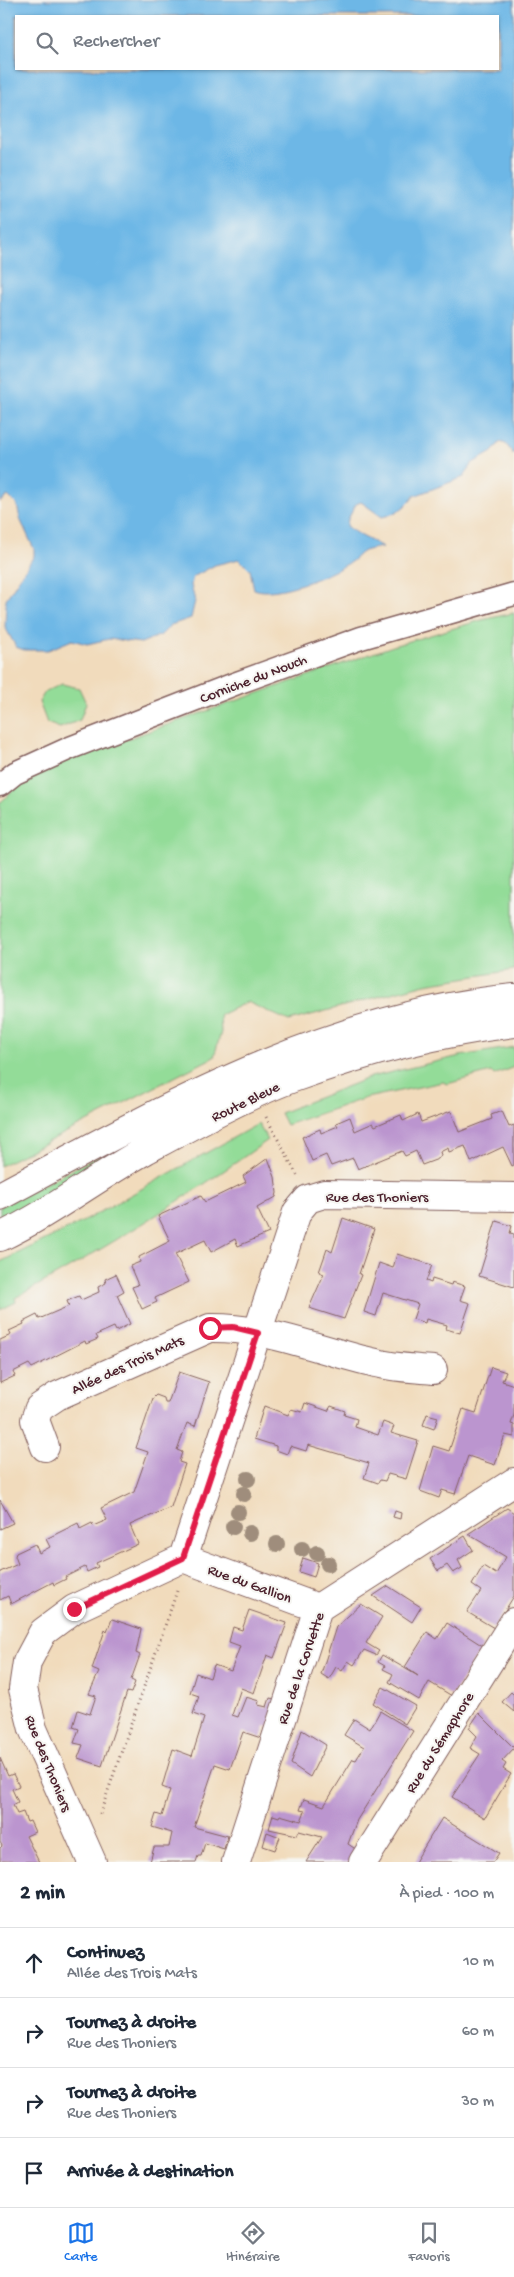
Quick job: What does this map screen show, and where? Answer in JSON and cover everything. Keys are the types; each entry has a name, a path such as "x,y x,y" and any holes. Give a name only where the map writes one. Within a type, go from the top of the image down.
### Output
{"street":[{"name":"Corniche du Nouch","path":"0,785 15,773 70,748 237,683 361,638 514,594"},
{"name":"Route Bleue","path":"0,1196 204,1092 281,1057 411,1014 481,1001 514,998"},
{"name":"Route Bleue","path":"0,1237 83,1190 142,1152 292,1078 345,1061 436,1037 514,1023"},
{"name":"Rue des Thoniers","path":"92,1862 33,1729 23,1690 27,1662 43,1632 74,1609 183,1558 297,1212 308,1199 324,1194 514,1197"},
{"name":"Allée des Trois Mats","path":"44,1447 35,1420 40,1408 56,1396 210,1328 233,1327 304,1342 375,1363 433,1370"},
{"name":"Rue de la Corvette","path":"236,1862 318,1608 514,1482"},
{"name":"Rue du Gallion","path":"183,1558 318,1608"},
{"name":"Rue du Sémaphore","path":"363,1862 514,1622"}],"path":[{"path":"262,1110 308,1199"},
{"path":"99,1818 178,1587"}],"green space":[{"path":"514,613 514,970 425,984 289,1021 247,1002 220,1015 221,1032 214,1057 0,1166 0,803 27,777 81,755 396,645 482,620"},
{"path":"62,684 79,688 86,703 80,720 60,728 47,723 39,702 45,692"},
{"path":"514,1047 514,1067 494,1075 491,1072 447,1084 443,1082 366,1098 286,1125 280,1113 371,1077 460,1056"},
{"path":"258,1124 268,1140 176,1203 15,1298 16,1302 0,1310 0,1262 82,1222"},
{"path":"125,1142 128,1147 0,1228 0,1207"}],"water":[{"path":"0,0 514,0 514,455 506,444 500,442 492,452 471,464 464,477 414,496 404,507 387,516 382,517 361,502 356,504 348,519 347,526 356,533 383,547 364,551 349,563 316,579 288,588 263,591 254,589 250,570 239,559 215,565 193,577 191,585 195,601 191,618 171,625 161,635 141,643 109,639 87,644 72,640 48,650 24,650 16,647 5,627 6,599 34,556 34,549 20,519 17,505 8,496 0,502"}],"building":[{"path":"451,1111 459,1132 492,1119 491,1115 502,1111 509,1127 514,1125 514,1165 512,1166 503,1147 471,1162 465,1146 449,1152 448,1148 440,1152 441,1155 438,1159 422,1165 416,1151 405,1156 402,1151 358,1169 353,1158 331,1166 326,1155 312,1161 302,1137 320,1129 321,1133 338,1126 336,1123 350,1117 355,1131 373,1123 375,1126 401,1115 403,1121 418,1114 421,1122"},
{"path":"268,1158 275,1177 277,1193 276,1197 257,1208 269,1233 238,1246 235,1239 211,1252 205,1240 175,1254 189,1282 155,1298 157,1302 142,1309 132,1287 138,1285 130,1266 140,1262 139,1257 170,1241 158,1216 201,1196 205,1202 246,1182 243,1176"},
{"path":"343,1218 374,1229 359,1274 361,1275 344,1319 309,1308 324,1274 319,1272 327,1249 332,1252"},
{"path":"496,1221 512,1226 510,1233 514,1234 514,1287 479,1276"},
{"path":"397,1254 432,1265 426,1281 431,1283 432,1279 451,1285 452,1282 465,1286 460,1300 470,1303 460,1333 446,1329 447,1325 426,1319 425,1323 413,1319 418,1304 383,1293 376,1316 364,1312 379,1263 393,1268"},
{"path":"116,1274 124,1291 117,1295 130,1324 116,1331 114,1327 96,1335 98,1339 86,1344 85,1341 32,1368 29,1364 13,1372 15,1376 0,1383 0,1340 11,1335 9,1331 37,1315 39,1319 69,1306 67,1301 79,1296 81,1300 99,1292 98,1287 106,1283 105,1279"},
{"path":"491,1367 506,1372 502,1381 514,1385 514,1415 511,1424 514,1425 514,1437 505,1435 495,1465 468,1456 455,1494 442,1490 439,1498 420,1491 433,1446 449,1451 463,1409 476,1413"},
{"path":"179,1372 209,1382 195,1426 187,1423 177,1450 182,1452 179,1462 185,1464 171,1507 130,1525 138,1544 96,1563 98,1567 87,1572 85,1567 54,1585 53,1582 11,1604 8,1596 0,1600 0,1572 18,1564 15,1556 16,1553 35,1544 39,1553 50,1547 46,1539 78,1523 80,1529 92,1523 93,1526 107,1520 101,1508 134,1492 148,1452 136,1448 153,1398 156,1395 164,1398 165,1403 168,1403"},
{"path":"305,1403 328,1411 331,1406 345,1411 344,1415 357,1419 355,1427 378,1435 383,1422 394,1426 391,1433 418,1441 406,1479 388,1474 385,1481 380,1480 378,1483 364,1478 369,1463 308,1445 306,1451 290,1446 287,1454 276,1450 276,1446 254,1439 264,1406 288,1415 291,1409 302,1412"},
{"path":"427,1414 438,1417 434,1429 423,1425"},
{"path":"0,1500 13,1523 0,1529"},
{"path":"507,1508 514,1513 514,1596 494,1628 467,1612 481,1591 472,1585 483,1566 496,1574 506,1557 468,1534"},
{"path":"395,1511 401,1513 400,1519 393,1517"},
{"path":"465,1536 473,1550 458,1560 462,1568 453,1573 447,1565 438,1571 430,1559"},
{"path":"303,1558 318,1563 314,1577 299,1572"},
{"path":"388,1586 421,1607 412,1622 373,1596"},
{"path":"361,1604 382,1617 366,1643 379,1651 376,1655 364,1650 354,1665 348,1661 342,1671 336,1667 329,1679 321,1674 336,1627"},
{"path":"249,1610 287,1623 274,1658 267,1655 254,1693 241,1688 232,1715 238,1717 246,1697 259,1701 258,1705 267,1707 270,1698 278,1700 269,1727 265,1726 261,1738 243,1732 230,1769 215,1764 194,1827 228,1836 224,1849 205,1843 201,1856 198,1856 196,1862 150,1862 154,1847 169,1847 172,1833 152,1827 156,1814 162,1816 170,1790 162,1787 173,1749 192,1756 204,1718 193,1714 199,1696 190,1693 196,1673 210,1678 214,1665 231,1671 240,1646 229,1642 233,1627 242,1630"},
{"path":"112,1619 141,1629 136,1653 140,1655 131,1680 135,1682 131,1693 127,1692 102,1766 78,1758 83,1745 74,1743 79,1729 73,1727 78,1710 90,1714 96,1696 89,1694 99,1672 92,1669 105,1630 107,1632"},
{"path":"447,1623 483,1646 452,1696 429,1682 419,1700 389,1682 393,1674 383,1669 385,1666 378,1662 382,1655 418,1676 405,1667 427,1632 437,1639"},
{"path":"383,1687 416,1706 405,1724 373,1703"},
{"path":"511,1692 514,1695 514,1712 502,1702"},
{"path":"380,1711 413,1731 357,1820 348,1844 357,1850 349,1862 306,1862 322,1837 299,1831 297,1835 269,1829 273,1815 301,1821 305,1811 300,1810 304,1799 324,1806 353,1759 356,1760 364,1747 344,1735 354,1719 370,1729"},
{"path":"479,1713 514,1748 502,1761 506,1764 503,1769 511,1774 485,1818 452,1797 480,1754 470,1748 477,1736 469,1728"},
{"path":"302,1730 326,1745 310,1777 291,1764"},
{"path":"0,1758 8,1776 13,1774 19,1786 12,1789 18,1802 13,1805 17,1814 23,1812 27,1822 30,1821 35,1832 26,1836 39,1862 0,1861 0,1848 2,1846 0,1842"},
{"path":"442,1818 499,1853 493,1862 415,1862"},
{"path":"267,1832 280,1837 275,1850 263,1846"}],"route":[{"path":"74,1609 183,1558 258,1333 233,1327 210,1328"}]}
